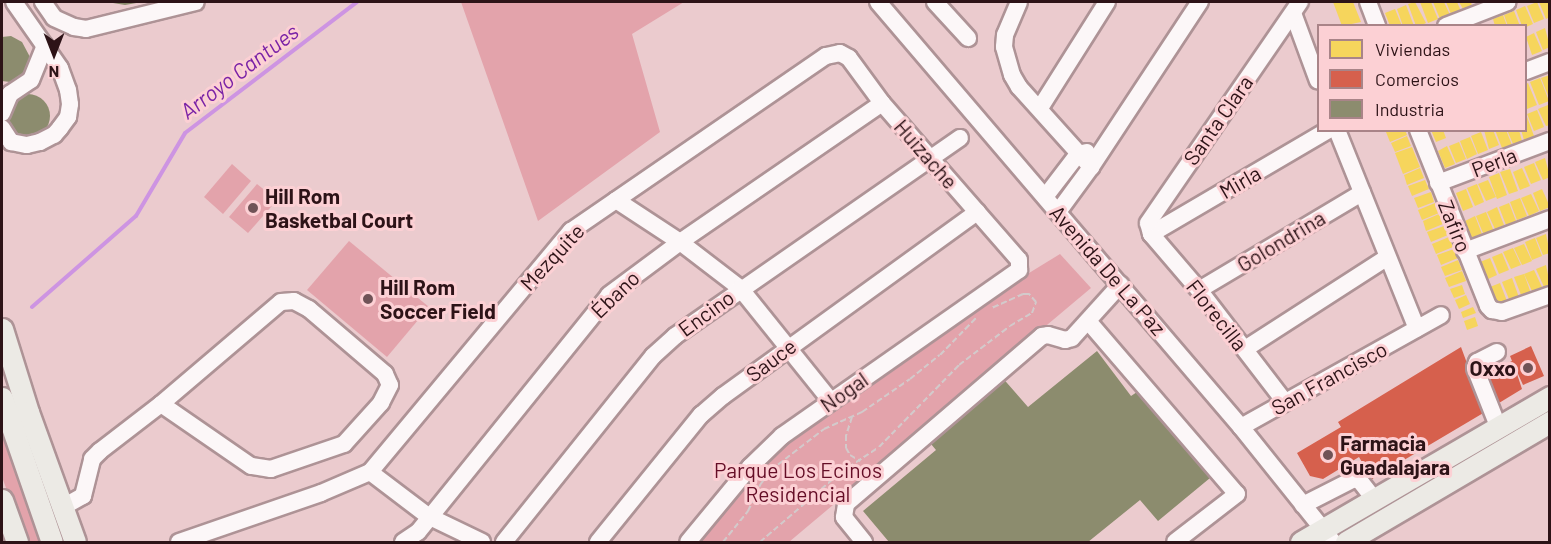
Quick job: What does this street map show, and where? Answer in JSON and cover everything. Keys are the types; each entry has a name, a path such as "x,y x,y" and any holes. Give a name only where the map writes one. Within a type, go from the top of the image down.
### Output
{"main road":[{"path":"2,328 28,412 75,543"},
{"path":"1301,543 1328,536 1374,499 1550,397"},
{"path":"2,398 51,543"},
{"path":"1346,543 1479,464 1547,428"},
{"path":"1467,444 1479,464"},
{"path":"2,500 17,543"}],"street":[{"path":"2,128 12,142 27,145 54,135 68,117 70,104 64,77 14,2"},
{"path":"43,2 54,18 74,27 86,29 196,2"},
{"name":"Avenida De La Paz","path":"878,2 1241,427 1328,536"},
{"path":"1019,2 1008,23 1004,47 1015,81 1091,167"},
{"path":"1040,108 1107,2"},
{"path":"1368,2 1376,24"},
{"path":"1451,24 1508,2"},
{"path":"941,4 968,38"},
{"path":"1058,212 1091,167 1197,4"},
{"name":"Santa Clara","path":"1296,7 1317,78"},
{"name":"Santa Clara","path":"1150,231 1149,218 1296,7"},
{"path":"2,113 10,94 31,80 45,46"},
{"name":"Huizache","path":"826,56 834,53 845,55 882,103 1019,260 1020,266"},
{"name":"Mezquite","path":"179,543 321,493 370,472 560,242 616,200 826,56"},
{"path":"1527,71 1550,62"},
{"name":"Ébano","path":"403,543 418,532 428,516 609,295 680,242 882,103"},
{"name":"Mirla","path":"1150,231 1324,132"},
{"path":"1338,132 1386,258 1417,329"},
{"name":"Zafiro","path":"1419,132 1488,306 1492,310 1502,312 1550,295"},
{"name":"Encino","path":"504,543 653,356 675,336 740,288 960,138"},
{"name":"Perla","path":"1438,183 1550,141"},
{"path":"1045,197 1078,154 1103,148"},
{"name":"Golondrina","path":"1199,290 1362,193"},
{"path":"616,200 680,242 740,288 831,401"},
{"name":"Sauce","path":"598,543 701,415 789,346 977,212"},
{"path":"1465,251 1550,219"},
{"name":"Florecilla","path":"1150,231 1199,290 1284,402"},
{"path":"1245,349 1386,258"},
{"name":"Nogal","path":"688,543 750,467 782,436 1017,273 1020,266"},
{"path":"864,543 844,517 846,504 1042,336 1069,339 1120,285"},
{"path":"63,507 83,496 92,459 100,451 161,404 274,305 287,300 309,309 385,374 390,385 381,403 344,444 271,469 251,466 161,404"},
{"name":"San Francisco","path":"1241,427 1441,315"},
{"path":"1088,321 1237,494 1174,543"},
{"path":"1497,352 1477,362 1475,368 1498,426"},
{"path":"370,472 428,516 482,543"},
{"path":"1303,505 1354,479 1360,481 1374,499"}],"path":[{"path":"760,543 841,472 860,461 893,433 959,365 1010,326 1035,311 1036,302 1029,294 1023,294 988,310"},
{"path":"723,543 748,511 760,485 771,470 824,429 853,416 916,374 980,315"},
{"path":"853,416 846,435 846,448 850,455 860,461"}],"green space":[{"path":"461,2 684,2 632,34 660,132 538,221"},
{"path":"232,164 251,181 223,214 204,197"},
{"name":"Hill Rom Basketbal Court","path":"257,184 277,200 248,233 229,217"},
{"name":"Hill Rom Soccer Field","path":"349,241 429,307 387,357 307,290"},
{"name":"Parque Los Ecinos Residencial","path":"1060,254 1091,288 789,542 695,542 766,456 970,309"},
{"path":"2,424 45,542 26,542 2,477"}],"building: Viviendas":[{"path":"1333,2 1353,2 1361,22 1341,24"},
{"path":"1415,2 1426,23 1415,24 1408,4"},
{"path":"1420,2 1431,2 1438,19 1428,23"},
{"path":"1433,2 1444,2 1450,15 1440,19"},
{"path":"1446,2 1457,2 1461,11 1451,14"},
{"path":"1459,2 1471,2 1472,6 1463,9"},
{"path":"1537,2 1544,19 1534,23 1527,6"},
{"path":"1539,2 1550,2 1550,17 1546,19"},
{"path":"1406,5 1413,24 1402,24 1397,9"},
{"path":"1525,6 1533,24 1527,27 1527,24 1521,24 1516,10"},
{"path":"1395,9 1401,24 1389,24 1385,13"},
{"path":"1514,11 1519,24 1507,24 1504,15"},
{"path":"1503,15 1506,24 1494,24 1493,19"},
{"path":"1545,28 1550,47 1543,50 1536,32"},
{"path":"1534,33 1542,51 1532,55 1527,36"},
{"path":"1550,75 1550,98 1549,98 1541,78"},
{"path":"1540,78 1549,101 1539,105 1530,82"},
{"path":"1527,84 1537,105 1527,109"},
{"path":"1548,105 1550,125 1546,126 1538,109"},
{"path":"1537,110 1544,127 1534,131 1527,114"},
{"path":"1527,117 1534,136 1524,140 1522,132 1527,132"},
{"path":"1386,132 1406,132 1407,135 1390,142"},
{"path":"1432,132 1444,132 1446,138 1436,142"},
{"path":"1481,132 1488,150 1478,154 1471,136"},
{"path":"1485,132 1494,132 1499,145 1489,149"},
{"path":"1496,132 1507,132 1512,145 1502,148"},
{"path":"1508,132 1520,132 1522,141 1513,144"},
{"path":"1407,136 1411,146 1395,152 1391,143"},
{"path":"1470,137 1477,154 1467,159 1460,141"},
{"path":"1459,142 1466,159 1456,163 1449,146"},
{"path":"1447,146 1455,164 1445,168 1438,151"},
{"path":"1412,147 1420,167 1403,174 1395,153"},
{"path":"1545,158 1550,177 1543,180 1535,162"},
{"path":"1534,163 1541,180 1531,184 1524,167"},
{"path":"1420,168 1424,178 1407,185 1404,175"},
{"path":"1522,168 1530,186 1520,190 1513,172"},
{"path":"1510,169 1518,191 1509,194 1500,172"},
{"path":"1499,173 1507,195 1497,199 1489,177"},
{"path":"1425,180 1429,189 1412,196 1408,186"},
{"path":"1488,180 1496,197 1486,201 1478,184"},
{"path":"1477,184 1484,202 1475,206 1467,188"},
{"path":"1466,189 1473,207 1463,211 1456,193"},
{"path":"1542,189 1550,207 1540,211 1533,193"},
{"path":"1431,192 1434,202 1418,208 1414,198"},
{"path":"1531,194 1539,211 1529,216 1521,198"},
{"path":"1520,198 1527,216 1517,220 1510,202"},
{"path":"1435,203 1439,213 1422,220 1418,210"},
{"path":"1509,203 1516,221 1506,225 1499,207"},
{"path":"1497,207 1504,225 1495,229 1487,212"},
{"path":"1486,212 1495,234 1485,238 1476,216"},
{"path":"1439,214 1443,224 1426,231 1423,221"},
{"path":"1475,216 1482,234 1472,238 1465,221"},
{"path":"1444,226 1448,235 1431,242 1427,232"},
{"path":"1546,234 1550,253 1543,255 1536,238"},
{"path":"1449,237 1453,247 1436,254 1432,244"},
{"path":"1535,238 1542,256 1532,260 1525,242"},
{"path":"1524,244 1532,261 1522,265 1514,248"},
{"path":"1513,248 1521,265 1511,269 1503,252"},
{"path":"1454,249 1458,258 1441,265 1437,255"},
{"path":"1502,253 1509,270 1499,274 1492,257"},
{"path":"1490,258 1497,275 1488,279 1480,262"},
{"path":"1458,260 1462,270 1445,276 1441,267"},
{"path":"1546,265 1550,284 1544,287 1536,269"},
{"path":"1534,270 1542,287 1532,291 1524,274"},
{"path":"1462,271 1466,281 1449,287 1445,278"},
{"path":"1524,274 1532,296 1523,300 1514,277"},
{"path":"1512,278 1520,300 1511,304 1502,282"},
{"path":"1500,283 1507,301 1497,305 1490,287"},
{"path":"1462,285 1465,294 1454,298 1450,289"},
{"path":"1466,295 1470,304 1459,309 1455,300"},
{"path":"1473,307 1476,313 1463,318 1461,312"},
{"path":"1475,317 1478,326 1467,330 1464,321"}],"building: Comercios":[{"path":"1531,346 1544,376 1523,385 1514,365 1522,389 1499,403 1484,375 1512,361 1510,356"},
{"path":"1461,347 1485,412 1372,479 1359,457 1323,479 1310,476 1297,453 1341,427 1338,422"}],"building: Industria":[{"path":"107,2 142,2 125,5"},
{"path":"11,36 22,42 30,57 24,74 10,82 2,81 2,37"},
{"path":"28,94 37,95 44,100 49,107 49,125 44,132 37,137 28,138 19,137 12,132 7,125 6,116 7,107 12,100 19,95"},
{"path":"1097,351 1131,396 1140,390 1210,478 1158,521 1140,500 1088,542 889,542 863,511 936,450 926,438 1000,375 1028,407"}],"waterway":[{"name":"Arroyo Cantues","path":"32,307 136,216 185,133 357,2"}],"place":[{"name":"Hill Rom Basketbal Court","path":"253,208"},
{"name":"Hill Rom Soccer Field","path":"368,299"},
{"name":"Oxxo","path":"1528,368"},
{"name":"Farmacia Guadalajara","path":"1328,455"}]}
